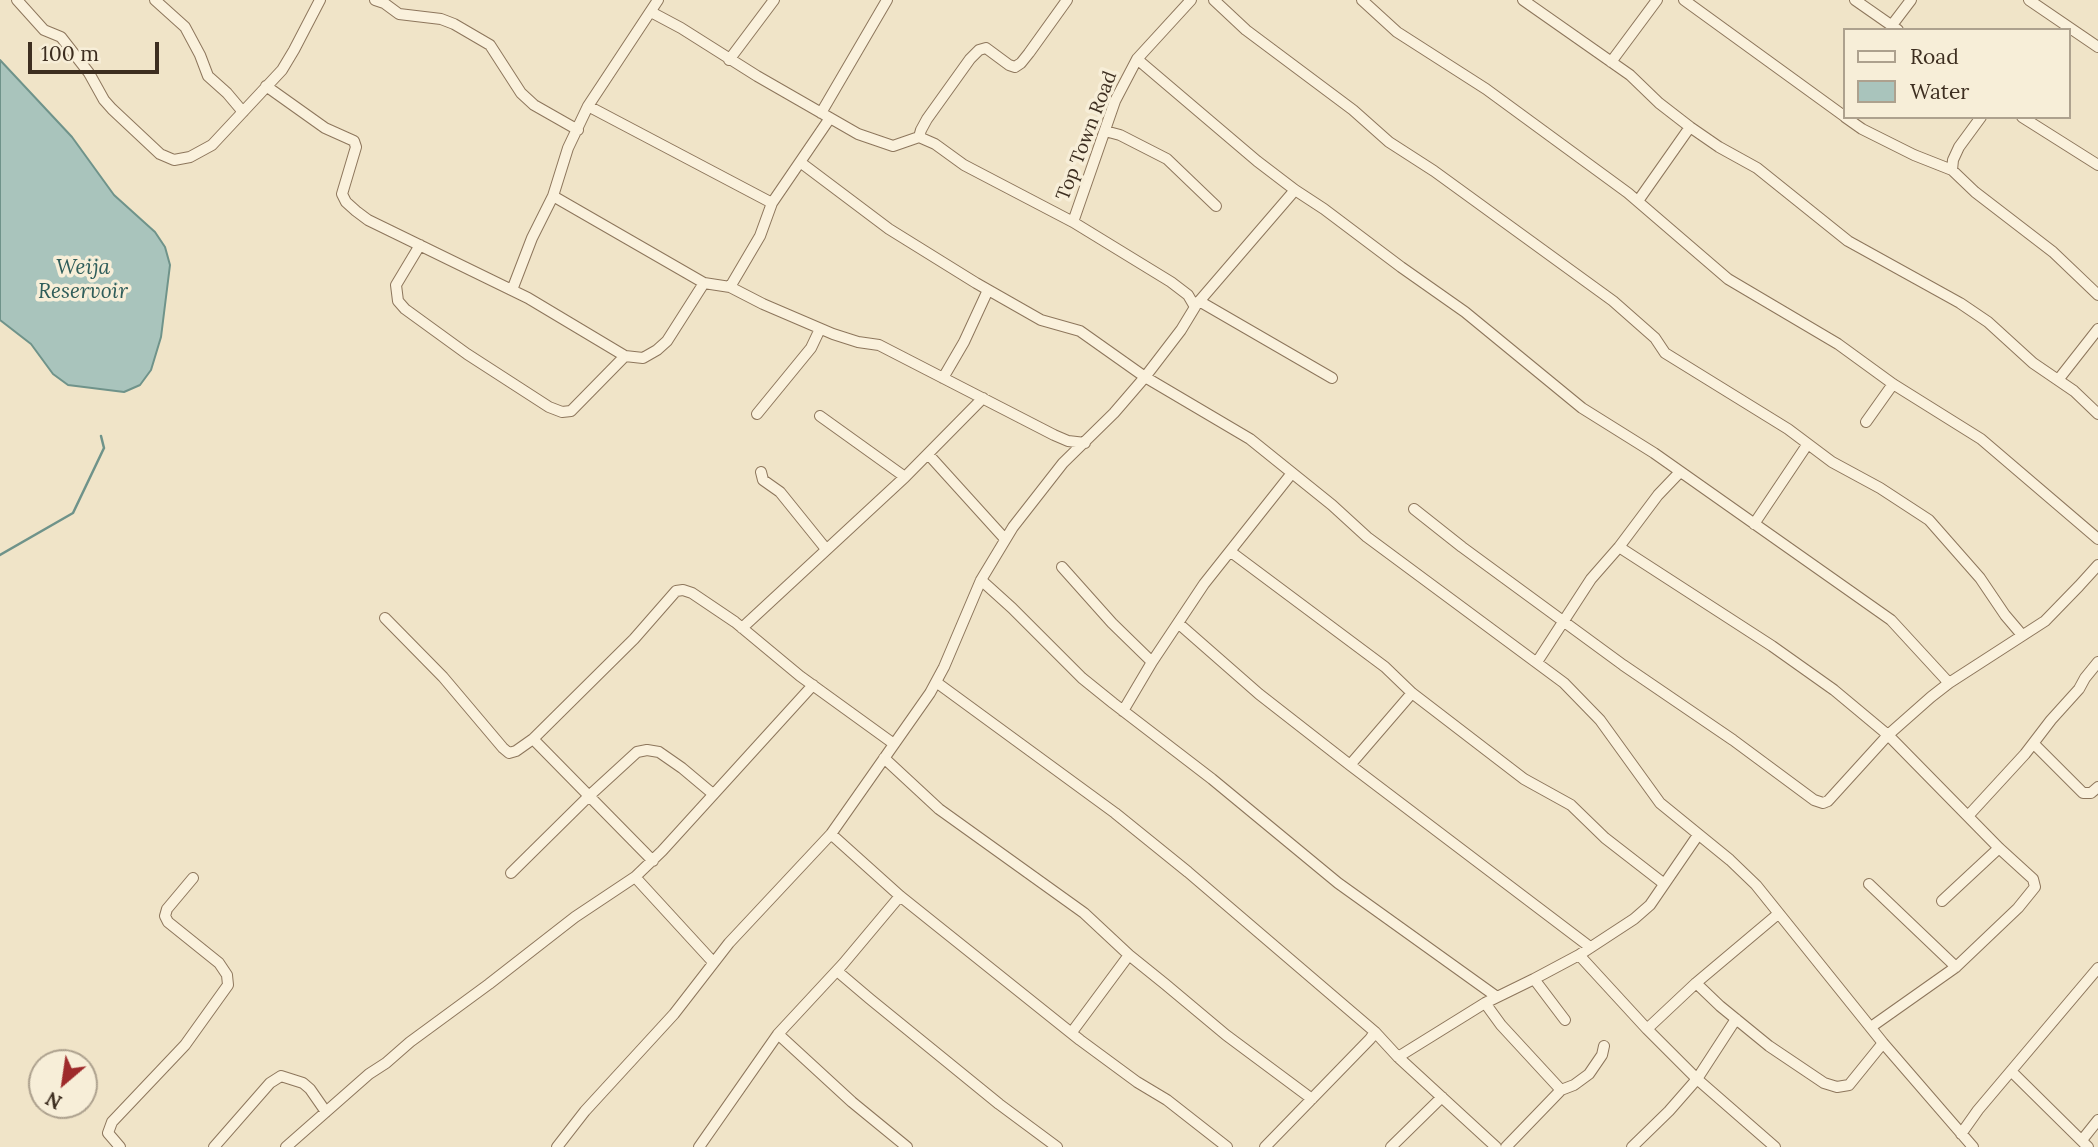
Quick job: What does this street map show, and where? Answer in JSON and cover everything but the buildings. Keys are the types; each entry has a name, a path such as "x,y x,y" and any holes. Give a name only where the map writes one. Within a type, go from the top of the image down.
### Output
{"street":[{"path":"17,0 44,30 61,37 112,109 167,158 174,160 190,157 212,145 282,70 320,0"},
{"path":"155,0 185,27 208,76 243,112"},
{"path":"512,290 532,238 553,196 568,148 588,106 658,0"},
{"path":"729,60 774,0"},
{"path":"730,287 760,236 772,203 800,162 887,0"},
{"path":"919,137 927,119 979,50 986,48 1015,67 1029,53 1067,0"},
{"name":"Top Town Road","path":"1073,222 1115,101 1137,59 1191,0"},
{"path":"1214,0 1246,30 1353,110 1389,142 1434,171 1613,301 1654,338 1665,353 1756,409 1832,462 1880,488 1929,520 1980,578 2022,635"},
{"path":"1362,0 1397,32 1486,89 1638,201 1728,279 1838,344 1893,384 1981,439 2098,539"},
{"path":"1523,0 1630,75 1659,103 1690,127 1757,168 1848,241 1960,303 1988,322 2032,363 2074,391 2098,414"},
{"path":"1611,62 1657,0"},
{"path":"1684,0 1842,115"},
{"path":"1855,0 1895,28 1911,0"},
{"path":"2029,0 2066,28"},
{"path":"382,1 399,14 442,19 490,45 521,93 534,105 578,130"},
{"path":"651,12 826,116 871,139 893,146 919,137 935,144 986,177 1073,222 1171,282 1197,304 1332,378"},
{"path":"2070,31 2098,47"},
{"path":"1137,59 1294,190 1465,312 1582,408 1637,442 1891,620 1949,683"},
{"path":"266,86 325,128 354,141 356,148 342,194 346,202 368,220 512,290 625,356 643,358 667,341 704,283"},
{"path":"588,106 772,203"},
{"path":"1848,119 1861,129 1914,155 1952,170 1985,201 2053,252 2098,295"},
{"path":"1952,170 1959,147 1980,119"},
{"path":"2025,119 2098,165"},
{"path":"1638,201 1690,127"},
{"path":"1105,131 1120,135 1167,159 1216,206"},
{"path":"800,162 889,229 988,290 1041,320 1080,331 1145,377 1250,439 1389,554 1564,683 1585,703 1626,754 1653,795 1756,885 1883,1043 1973,1147"},
{"path":"557,1147 585,1111 674,1014 713,962 831,834 936,682 981,580 1005,540 1063,463 1114,413 1145,377 1197,304 1294,190"},
{"path":"553,196 704,283 730,287 820,329 858,342 879,345 1054,435 1068,441 1084,443"},
{"path":"420,245 396,285 398,301 467,354 550,407 562,412 571,411 625,356"},
{"path":"943,378 964,342 988,290"},
{"path":"757,414 811,348 820,329"},
{"path":"2058,380 2098,329"},
{"path":"1866,422 1893,384"},
{"path":"743,628 905,477 983,398"},
{"path":"820,416 905,477"},
{"path":"1754,524 1807,444"},
{"path":"928,454 1005,540"},
{"path":"761,472 763,480 780,492 826,549"},
{"path":"1537,662 1591,579 1658,495 1680,472"},
{"path":"1124,711 1152,662 1204,584 1292,473"},
{"path":"1414,509 1564,622 1744,747 1814,800 1824,803 1888,735 1949,683 2053,614 2098,565"},
{"path":"1619,547 1803,667 1888,735 2033,879 2035,887 2018,908 1956,967 1871,1027"},
{"path":"1231,552 1385,667 1412,693 1524,779 1571,805 1605,838 1663,883"},
{"path":"1062,567 1112,623 1152,662"},
{"path":"981,580 1082,678 1212,779 1338,883 1497,997"},
{"path":"385,618 443,677 509,753 533,739 634,639 676,591 683,590 692,593 743,628 813,685 894,744"},
{"path":"1178,623 1259,694 1590,947"},
{"path":"1968,816 2034,744 2051,720 2080,689 2098,662"},
{"path":"936,682 1106,806 1188,872 1375,1032 1398,1057 1496,1147"},
{"path":"286,1147 369,1074 552,933 635,877 653,861 813,685"},
{"path":"1350,765 1412,693"},
{"path":"533,739 653,861"},
{"path":"2034,744 2083,793 2091,793 2098,787"},
{"path":"512,873 637,752 659,752 713,794"},
{"path":"884,758 939,809 1084,913 1129,955 1226,1035 1312,1099"},
{"path":"831,834 900,896 1104,1058 1173,1105 1227,1147"},
{"path":"1398,1057 1485,1003 1579,955 1634,919 1650,905 1698,835"},
{"path":"1942,901 1999,848"},
{"path":"635,877 713,962"},
{"path":"120,1147 108,1133 112,1122 186,1045 228,985 227,975 219,963 168,922 165,916 167,909 193,878"},
{"path":"1869,884 1956,967"},
{"path":"699,1147 778,1034 837,971 900,896"},
{"path":"1647,1029 1696,983 1778,914"},
{"path":"1072,1032 1129,955"},
{"path":"1579,955 1647,1029 1698,1079 1775,1147"},
{"path":"1961,1134 1978,1110 2098,968"},
{"path":"837,971 999,1104 1056,1147"},
{"path":"1534,979 1565,1020"},
{"path":"1696,983 1759,1038 1824,1083 1837,1087 1849,1085 1883,1043"},
{"path":"1485,1003 1508,1033 1562,1090"},
{"path":"1632,1147 1698,1079 1736,1019"},
{"path":"1265,1147 1375,1032"},
{"path":"778,1034 844,1095 907,1147"},
{"path":"1506,1147 1562,1090 1574,1086 1588,1074 1602,1055 1604,1046"},
{"path":"2011,1071 2085,1143 2098,1120"},
{"path":"214,1147 270,1083 281,1076 303,1083 326,1112"},
{"path":"1391,1147 1442,1097"}],"water":[{"name":"Weija Reservoir","path":"0,60 72,137 114,195 155,232 165,247 170,265 161,337 151,370 140,385 124,392 68,385 53,374 31,344 0,320"}],"waterway":[{"path":"0,555 73,513 104,448 101,436"}]}
